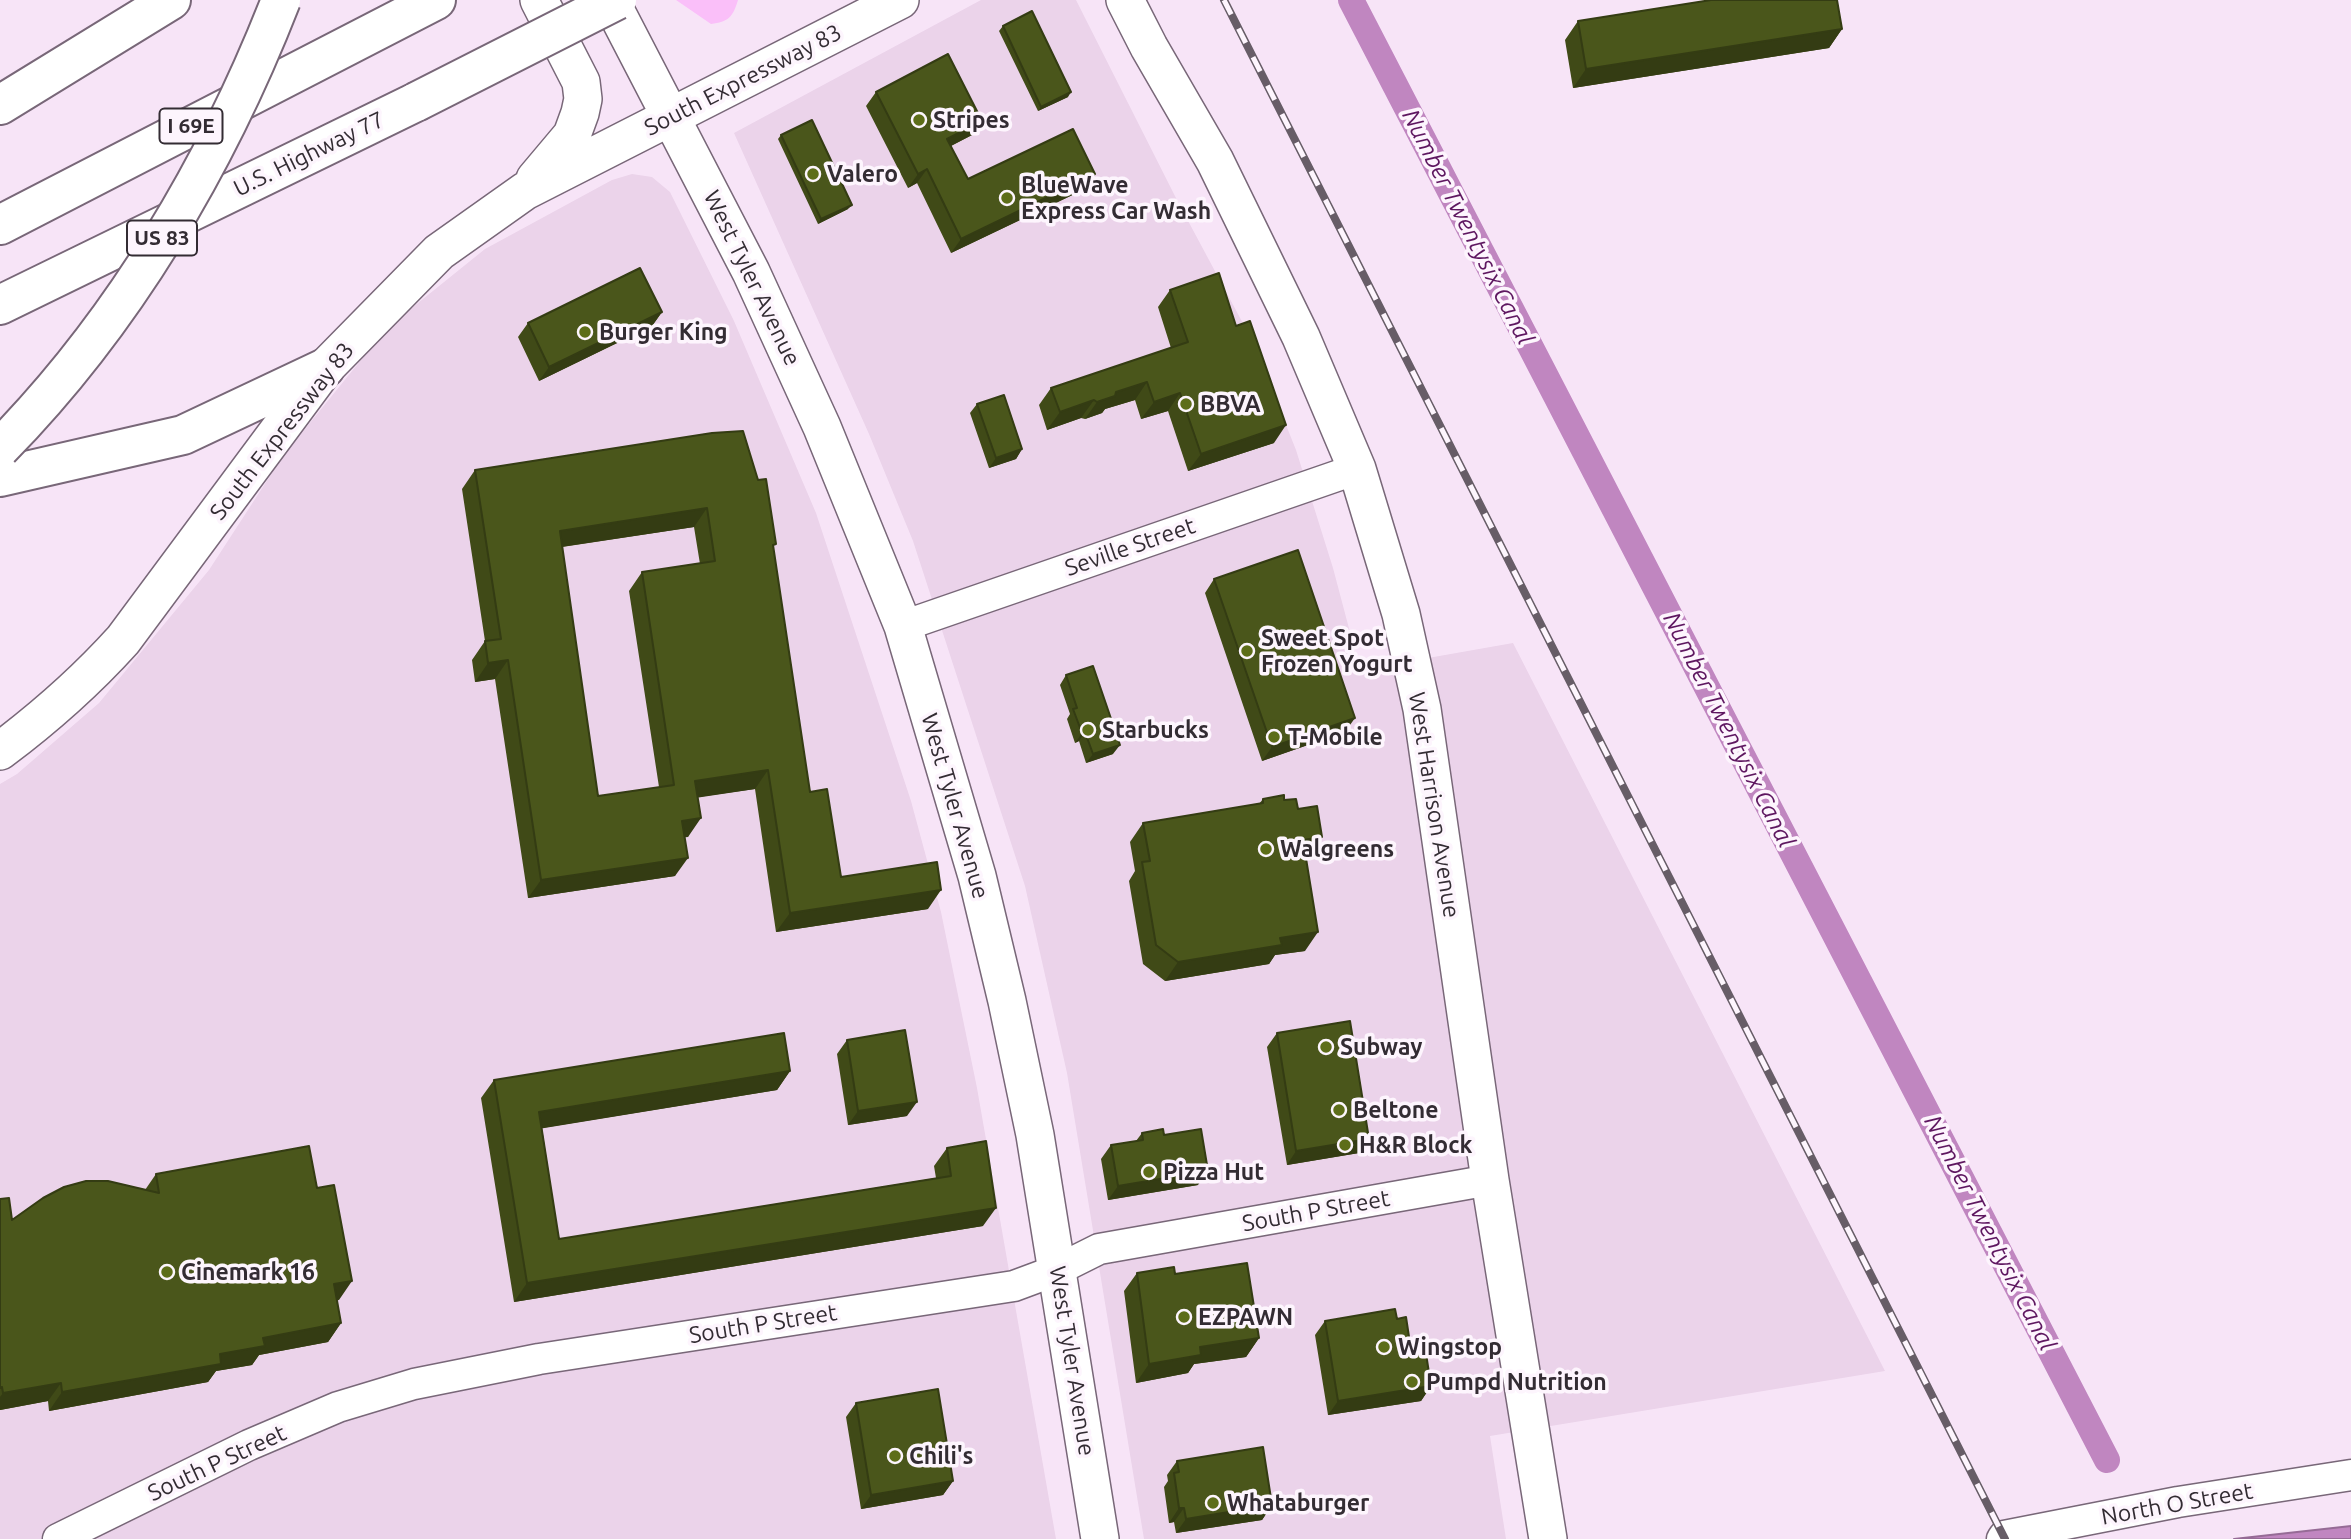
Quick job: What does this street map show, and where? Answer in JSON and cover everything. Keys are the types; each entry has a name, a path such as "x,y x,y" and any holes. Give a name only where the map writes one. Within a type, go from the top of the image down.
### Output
{"highway":[{"path":"0,105 171,0"},
{"name":"US 83","path":"0,448 54,387 138,276 206,164 236,105 281,0"},
{"name":"I 69E","path":"0,225 436,0"},
{"name":"U.S. Highway 77","path":"0,305 416,102 617,0"},
{"path":"0,477 183,435 325,368"}],"main road":[{"path":"526,191 572,135 583,99 581,82 539,0"},
{"name":"West Tyler Avenue","path":"610,0 742,252 822,427 903,626 977,876 1007,1001 1035,1135 1100,1539"},
{"name":"South Expressway 83","path":"0,751 86,679 123,640 325,368 439,252 526,191 900,0"},
{"name":"West Harrison Avenue","path":"1125,0 1215,161 1301,337 1357,469 1401,614 1422,709 1490,1180 1548,1539"}],"street":[{"name":"Seville Street","path":"903,626 1357,469"},
{"name":"South P Street","path":"58,1539 249,1445 338,1407 414,1384 539,1359 1014,1286 1057,1270 1100,1249 1490,1180"},
{"name":"North O Street","path":"2003,1538 2178,1502 2351,1475"}],"shaded area":[{"path":"676,0 738,0 729,18 711,24"},
{"path":"981,0 1076,0 1179,204 1253,342 1296,450 1333,568 1360,670 1513,643 1885,1371 1490,1436 1506,1539 1144,1539 1067,1073 1025,886 913,541 869,434 734,133"},
{"path":"632,174 652,177 670,192 734,321 816,513 911,801 941,912 977,1088 1056,1539 0,1539 0,784 17,774 99,703 209,570 283,456 387,328 485,249 612,180"},
{"path":"2351,1526 2351,1539 2234,1539"}],"building":[{"path":"1711,0 1837,0 1842,29 1586,69 1578,21"},
{"path":"1032,11 1071,92 1041,107 1003,26"},
{"path":"948,54 982,121 947,139 968,179 1073,129 1095,174 961,239 927,169 918,174 876,92"},
{"name":"Valero","path":"812,120 852,205 821,219 781,135"},
{"name":"Burger King","path":"640,268 662,312 549,367 528,323"},
{"path":"1219,273 1236,326 1250,321 1286,425 1201,454 1180,393 1154,402 1147,382 1116,392 1115,396 1060,412 1051,388 1188,342 1170,290"},
{"path":"1004,395 1022,449 996,458 977,404"},
{"path":"743,431 758,480 766,479 776,544 773,545 810,792 827,789 841,877 937,862 941,890 790,913 768,770 695,781 701,818 682,821 688,858 541,880 508,660 488,663 485,641 501,639 475,470 712,433","holes":["707,508 715,561 642,572 674,785 598,796 560,531"]},
{"path":"1298,550 1355,718 1272,747 1214,579"},
{"name":"Starbucks","path":"1093,666 1120,745 1093,754 1073,709 1077,708 1066,675"},
{"name":"Walgreens","path":"1284,795 1284,800 1296,799 1298,809 1317,806 1322,837 1303,840 1318,932 1280,938 1282,945 1178,962 1156,945 1142,862 1150,861 1143,823 1263,803 1263,799"},
{"path":"1350,1021 1369,1139 1296,1151 1277,1033"},
{"path":"905,1030 917,1102 858,1111 847,1040"},
{"path":"784,1033 790,1071 539,1112 559,1239 951,1176 947,1148 986,1141 996,1208 527,1283 494,1080"},
{"name":"Pizza Hut","path":"1163,1129 1164,1135 1201,1129 1208,1171 1118,1186 1111,1145 1143,1140 1142,1133"},
{"name":"Cinemark 16","path":"309,1146 317,1188 334,1185 352,1281 334,1284 341,1323 263,1338 265,1346 220,1354 221,1364 62,1392 61,1383 3,1393 2,1387 0,1388 0,1199 9,1198 12,1220 43,1198 64,1187 86,1181 108,1181 159,1193 156,1174"},
{"name":"EZPAWN","path":"1247,1263 1259,1338 1200,1347 1201,1355 1149,1364 1137,1273 1174,1267 1175,1274"},
{"path":"1395,1309 1397,1319 1406,1317 1411,1350 1425,1347 1431,1386 1338,1401 1325,1321"},
{"name":"Chili's","path":"938,1389 953,1481 871,1495 856,1403"},
{"name":"Whataburger","path":"1263,1447 1272,1505 1186,1519 1184,1508 1179,1508 1174,1473 1179,1472 1177,1461"}],"waterway":[{"name":"Number Twentysix Canal","path":"1351,0 2107,1460"}],"railway":[{"path":"1224,0 2005,1539"}],"place":[{"name":"Stripes","path":"919,120"},
{"name":"Valero","path":"813,174"},
{"name":"BlueWave Express Car Wash","path":"1007,198"},
{"name":"Burger King","path":"585,332"},
{"name":"BBVA","path":"1186,404"},
{"name":"Sweet Spot Frozen Yogurt","path":"1247,651"},
{"name":"Starbucks","path":"1088,730"},
{"name":"T-Mobile","path":"1274,737"},
{"name":"Walgreens","path":"1266,849"},
{"name":"Subway","path":"1326,1047"},
{"name":"Beltone","path":"1339,1110"},
{"name":"H&R Block","path":"1345,1145"},
{"name":"Pizza Hut","path":"1149,1172"},
{"name":"Cinemark 16","path":"167,1272"},
{"name":"EZPAWN","path":"1184,1317"},
{"name":"Wingstop","path":"1384,1347"},
{"name":"Pumpd Nutrition","path":"1412,1382"},
{"name":"Chili's","path":"895,1456"},
{"name":"Whataburger","path":"1213,1503"}]}
